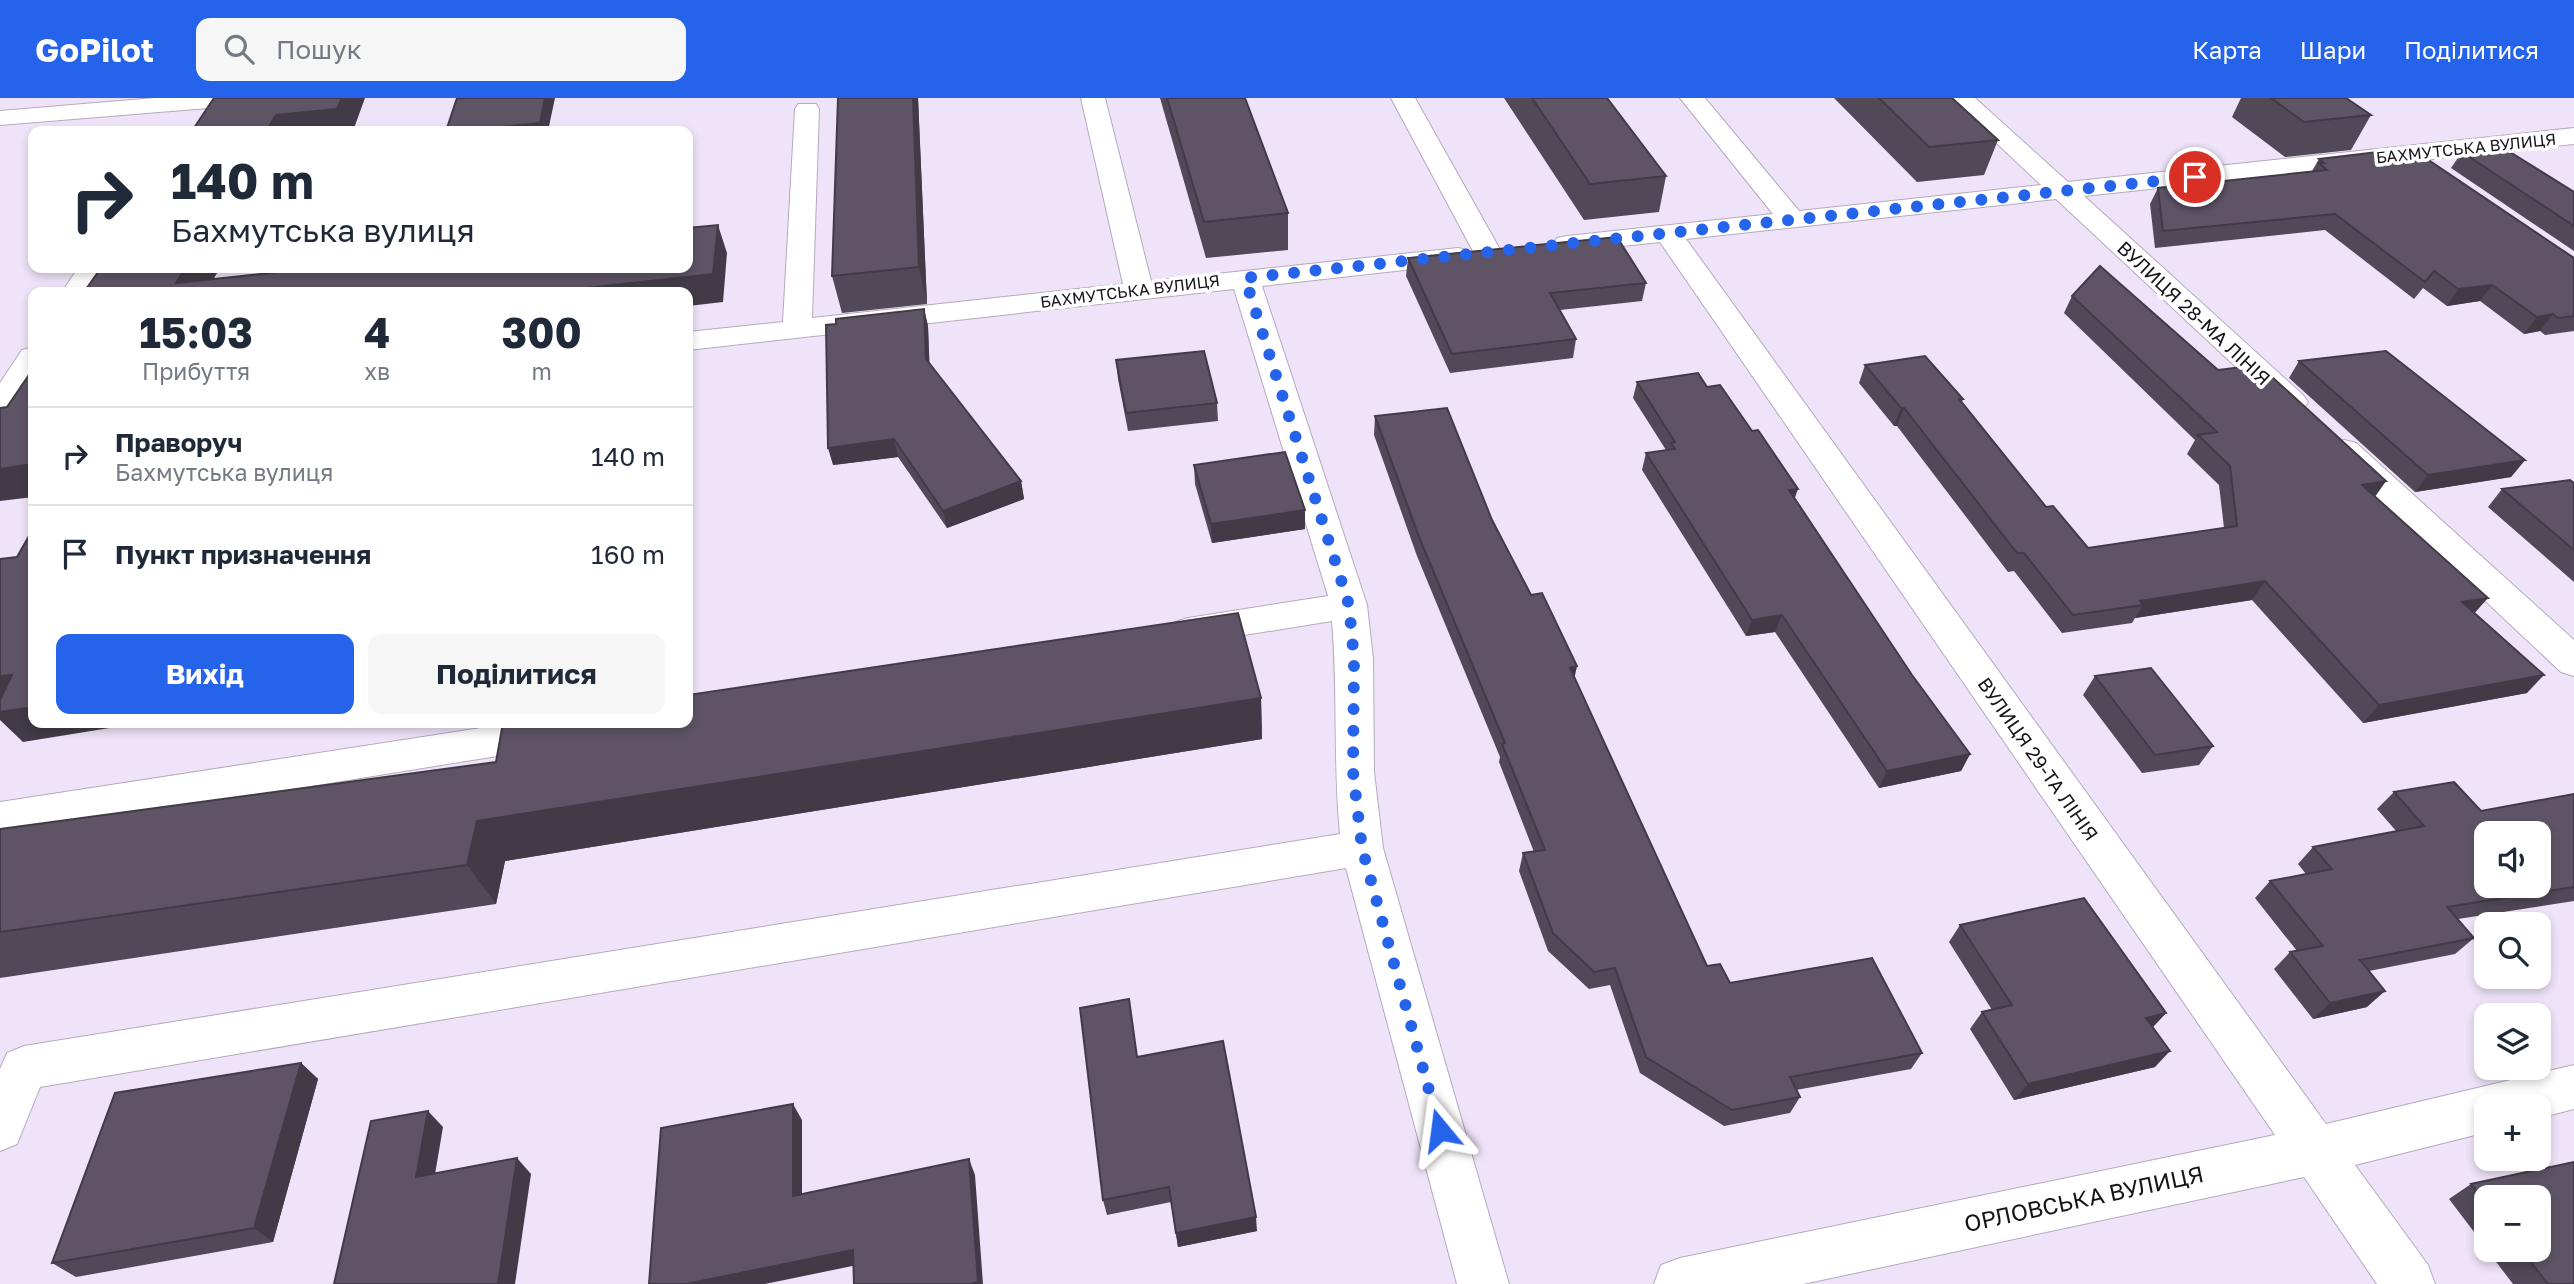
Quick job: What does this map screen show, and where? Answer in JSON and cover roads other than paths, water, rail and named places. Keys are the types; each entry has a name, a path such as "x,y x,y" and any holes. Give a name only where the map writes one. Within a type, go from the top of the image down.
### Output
{"street":[{"path":"0,118 244,98"},
{"path":"1093,98 1139,291"},
{"path":"1403,98 1488,253"},
{"path":"1692,98 1792,220"},
{"name":"ВУЛИЦЯ 28-МА ЛІНІЯ","path":"1961,98 2574,662"},
{"path":"185,126 202,102"},
{"path":"797,329 807,110"},
{"name":"БАХМУТСЬКА ВУЛИЦЯ","path":"1543,247 2574,136"},
{"path":"2408,154 2441,177"},
{"name":"ВУЛИЦЯ 29-ТА ЛІНІЯ","path":"1668,234 2409,1284"},
{"name":"БАХМУТСЬКА ВУЛИЦЯ","path":"693,340 1516,250"},
{"path":"1245,278 1349,605 1354,659 1353,772 1362,848 1483,1284"},
{"path":"0,407 28,364"},
{"path":"0,417 28,414"},
{"path":"1156,636 1349,605"},
{"path":"0,819 576,728"},
{"path":"0,1128 24,1068 1362,848"},
{"path":"2546,1094 2574,1087"},
{"name":"ОРЛОВСЬКА ВУЛИЦЯ","path":"1680,1284 2314,1151 2474,1112"}]}
